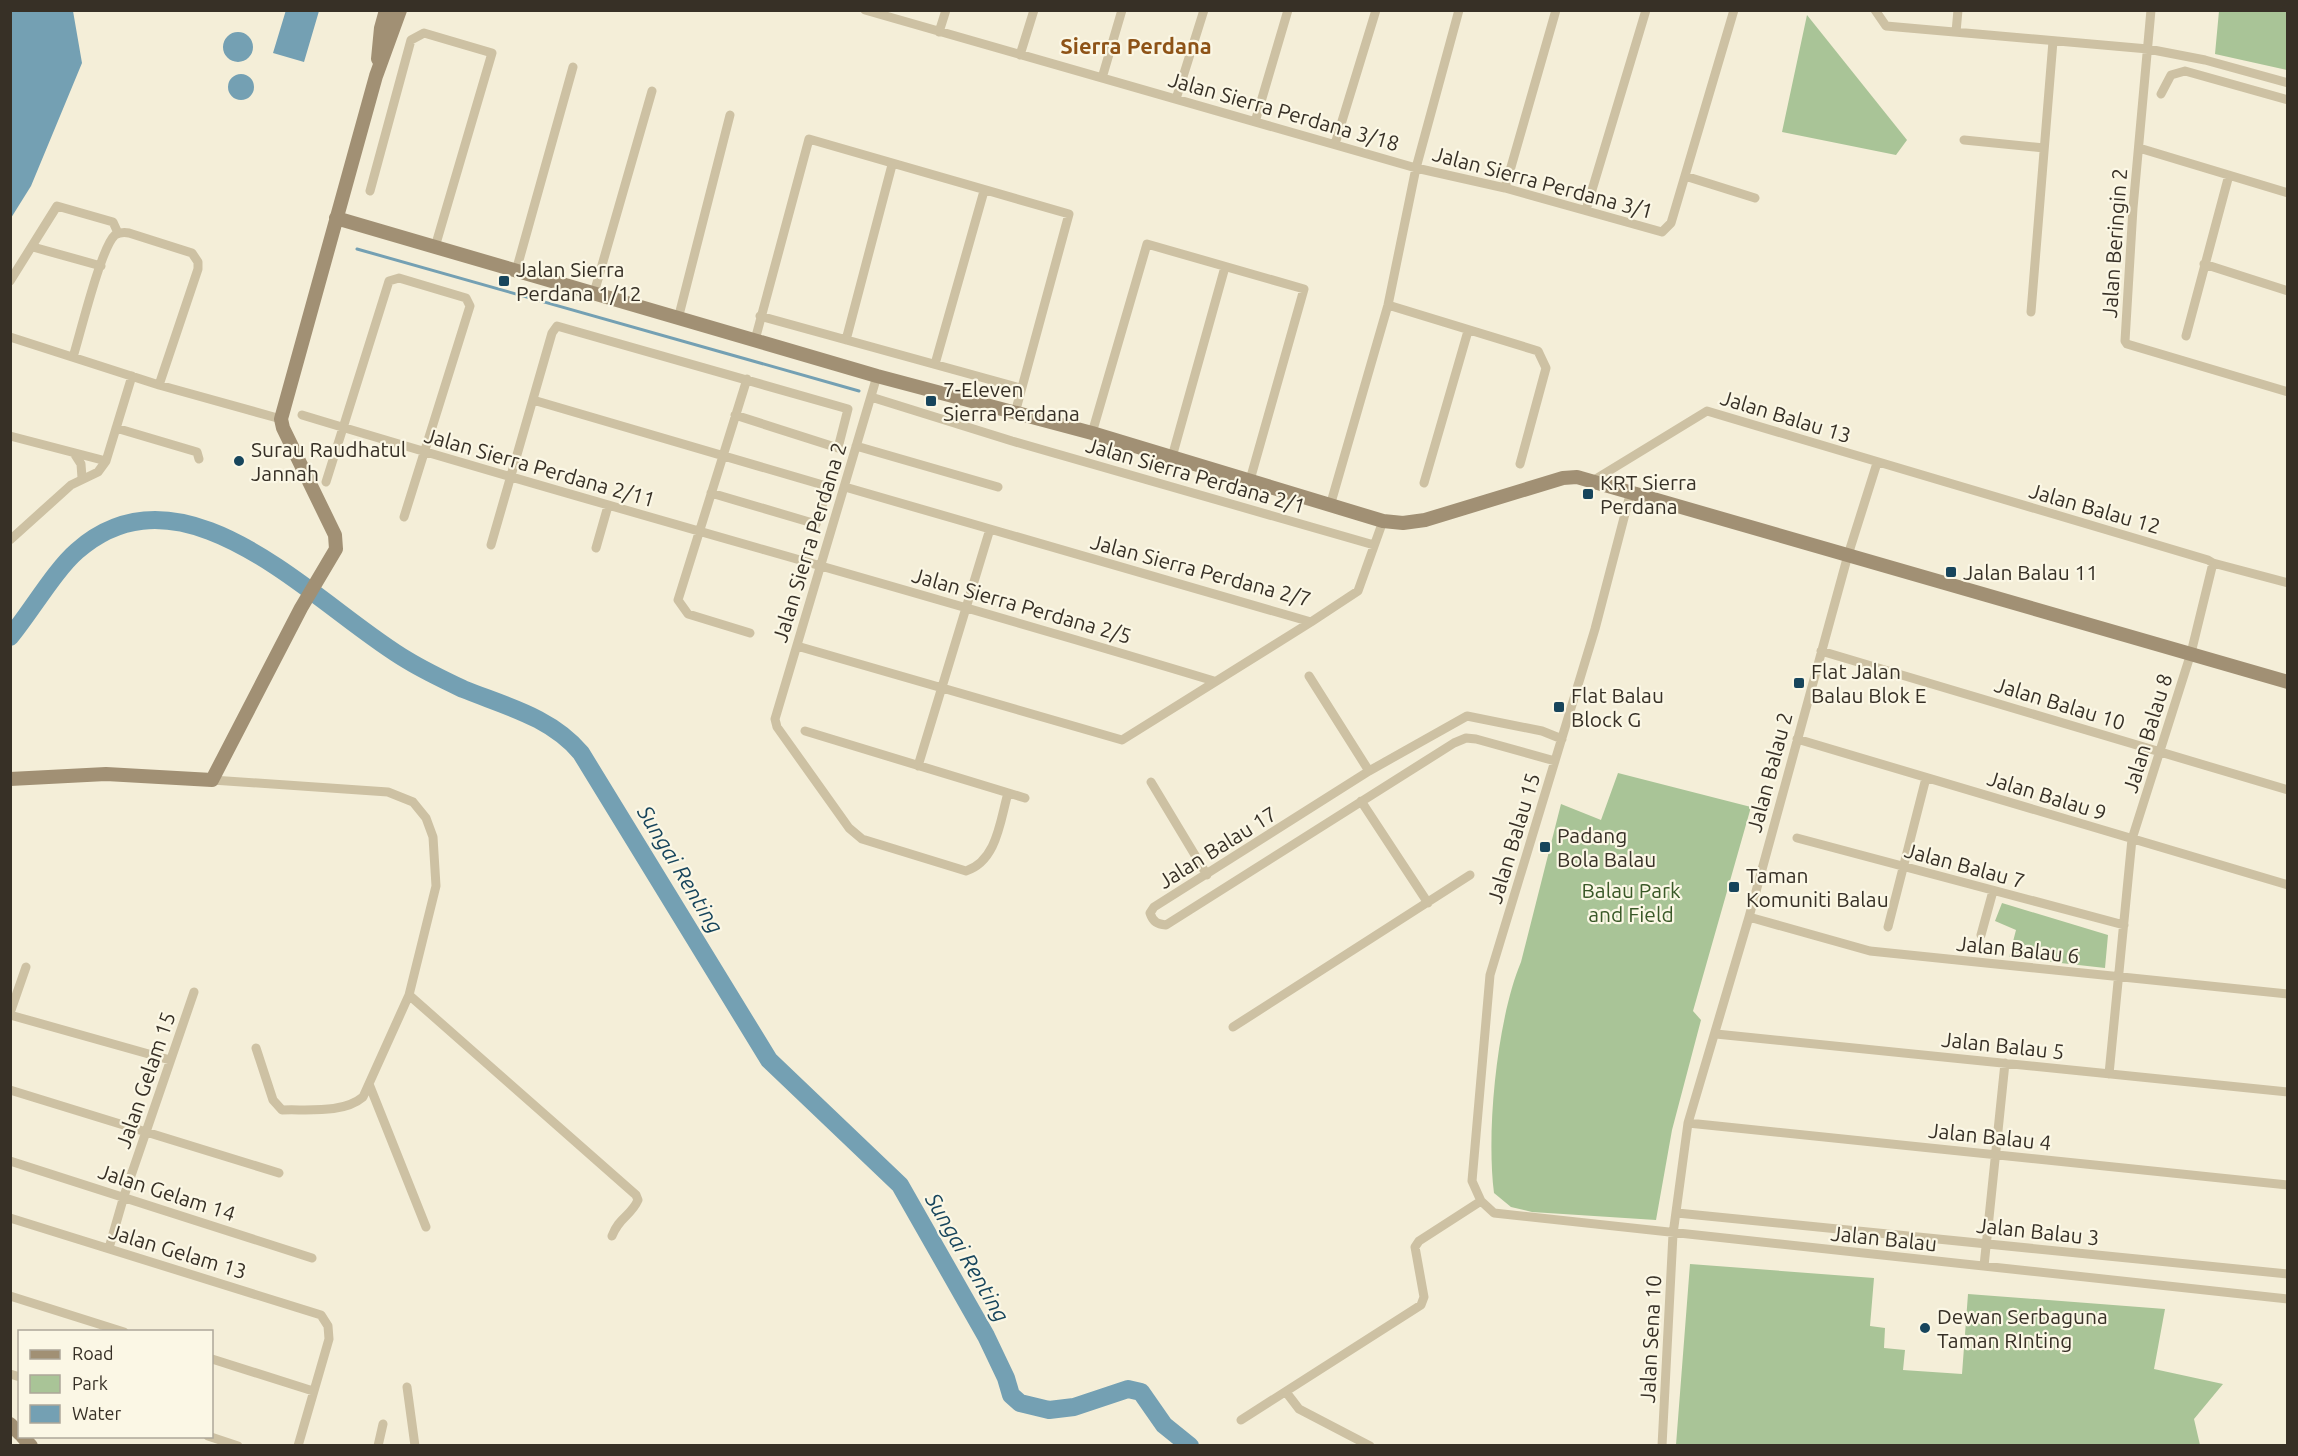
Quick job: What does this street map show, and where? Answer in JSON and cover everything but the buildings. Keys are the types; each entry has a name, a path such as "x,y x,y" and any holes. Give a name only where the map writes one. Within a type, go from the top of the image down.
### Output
{"street":[{"path":"376,76 381,28 386,10"},
{"path":"212,780 301,608 336,549 335,535 283,428 281,418 376,76 400,10"},
{"name":"Jalan Sierra Perdana 3/18","path":"865,10 1416,168"},
{"path":"939,32 946,10"},
{"path":"1020,55 1034,10"},
{"path":"1102,78 1122,10"},
{"path":"1176,99 1204,10"},
{"path":"1255,122 1288,10"},
{"path":"1335,144 1376,10"},
{"path":"1330,506 1388,305 1416,168 1459,10"},
{"path":"1504,188 1556,10"},
{"path":"1586,210 1646,10"},
{"path":"1734,10 1685,176 1755,198"},
{"path":"1875,10 1886,26 2148,49 2205,60 2288,83"},
{"path":"1956,32 1958,10"},
{"name":"Jalan Beringin 2","path":"2151,10 2139,148 2127,344 2288,392"},
{"path":"370,191 411,40 424,33 492,52 435,247"},
{"path":"2031,312 2053,41"},
{"path":"516,271 573,67"},
{"path":"2161,94 2169,77 2185,71 2288,99"},
{"path":"594,293 652,91"},
{"path":"678,319 730,115"},
{"path":"755,340 809,139 892,165 1069,214 1015,413"},
{"path":"1964,140 2044,148"},
{"path":"2139,148 2288,193"},
{"path":"846,340 892,165"},
{"name":"Jalan Sierra Perdana 3/1","path":"1416,168 1504,188 1662,232 1671,223 1685,176"},
{"path":"2186,336 2229,175"},
{"path":"935,364 984,191"},
{"path":"10,281 57,206 112,222 118,233"},
{"path":"336,218 877,376 1092,433 1383,521 1403,523 1425,520 1563,478 1577,477 1594,480 2288,682"},
{"path":"73,357 101,266 113,237 118,233 129,233 192,253 198,262 159,385"},
{"path":"1092,433 1147,244 1304,289 1250,480"},
{"path":"33,247 101,266"},
{"path":"2204,264 2288,291"},
{"path":"1172,457 1225,267"},
{"path":"326,482 389,281 399,278 466,298 470,306 404,517"},
{"path":"1388,305 1468,332 1538,351 1544,359 1546,368 1520,464"},
{"path":"760,316 1020,388"},
{"path":"491,545 552,333 557,326 848,409 838,448 735,415"},
{"path":"1424,483 1468,332"},
{"path":"10,337 159,385 281,418"},
{"path":"12,537 82,478 98,472 106,461 132,376"},
{"name":"Jalan Sierra Perdana 2","path":"877,376 775,719 777,727 849,828 862,839 966,871 976,868 990,854 1008,793"},
{"path":"747,379 678,600 688,614 750,633"},
{"name":"Jalan Sierra Perdana 2/1","path":"871,397 1012,441 1374,545"},
{"path":"533,400 823,485 827,490 819,523 816,524 711,494"},
{"name":"Jalan Balau 13","path":"1594,480 1707,411 1877,463"},
{"name":"Jalan Sierra Perdana 2/11","path":"302,415 699,533 820,566"},
{"path":"116,428 197,452 199,459"},
{"path":"10,436 106,461"},
{"path":"856,446 998,487"},
{"path":"74,453 81,464 82,478"},
{"name":"Jalan Balau 2","path":"1673,1233 1688,1123 1749,917 1848,555 1877,463"},
{"name":"Jalan Balau 12","path":"1877,463 2197,556 2213,563 2288,583"},
{"name":"Jalan Sierra Perdana 2/7","path":"845,487 1311,622 1358,591 1383,521"},
{"name":"Jalan Balau 15","path":"1481,1201 1472,1180 1490,975 1562,738 1631,491"},
{"path":"596,548 608,506"},
{"path":"918,766 990,529"},
{"path":"2191,653 2213,563"},
{"name":"Jalan Sierra Perdana 2/5","path":"820,566 966,606 1214,681"},
{"path":"796,646 1122,740 1311,622"},
{"name":"Jalan Balau 10","path":"1821,651 2288,790"},
{"name":"Jalan Balau 8","path":"2109,1074 2132,839 2191,653"},
{"path":"1309,676 1369,771"},
{"name":"Jalan Balau 17","path":"1555,761 1466,738 1454,743 1166,925 1157,924 1152,919 1150,913 1154,907 1369,771 1467,716 1530,728 1562,738"},
{"path":"805,731 1025,798"},
{"name":"Jalan Balau 9","path":"1797,739 2288,885"},
{"path":"10,779 106,774 212,780 388,792 413,802 426,818 433,837 436,886 409,995 363,1097 356,1103 341,1108 282,1110 273,1100 256,1048"},
{"path":"1888,927 1926,778"},
{"path":"1151,782 1207,875"},
{"path":"1361,801 1428,903"},
{"name":"Jalan Balau 7","path":"1797,838 2124,925"},
{"path":"1233,1027 1470,875"},
{"path":"1981,935 1993,891"},
{"name":"Jalan Balau 6","path":"1749,917 1870,951 2288,994"},
{"path":"26,967 10,1014 170,1060"},
{"name":"Jalan Gelam 15","path":"109,1248 124,1196 194,992"},
{"path":"409,995 636,1195 638,1200 636,1206 616,1223 612,1236"},
{"name":"Jalan Balau 5","path":"1716,1034 2288,1092"},
{"path":"1984,1266 2006,1063"},
{"path":"369,1084 426,1227"},
{"path":"10,1090 279,1173"},
{"name":"Jalan Balau 4","path":"1688,1123 2288,1185"},
{"name":"Jalan Gelam 14","path":"10,1161 312,1258"},
{"path":"1241,1420 1421,1305 1424,1297 1415,1247 1419,1241 1481,1201"},
{"name":"Jalan Balau","path":"1481,1201 1494,1213 2288,1299"},
{"name":"Jalan Balau 3","path":"1677,1213 2288,1274"},
{"name":"Jalan Gelam 13","path":"10,1218 321,1315 328,1326 329,1339 313,1392"},
{"name":"Jalan Sena 10","path":"1662,1446 1673,1233"},
{"path":"10,1296 118,1330"},
{"path":"213,1359 313,1392 298,1446"},
{"path":"407,1387 415,1446"},
{"path":"1286,1392 1299,1409 1370,1446"},
{"path":"378,1446 383,1424"},
{"path":"211,1438 238,1446"}],"green space":[{"path":"2219,11 2287,11 2287,70 2215,54"},
{"path":"1807,15 1907,140 1896,155 1782,132"},
{"name":"Balau Park and Field","path":"1618,773 1751,807 1693,1011 1701,1020 1672,1130 1656,1220 1532,1212 1511,1207 1494,1193 1491,1139 1500,1044 1561,804 1601,820"},
{"path":"2002,903 2108,935 2105,968 2009,957 2016,930 1995,921"},
{"path":"1690,1264 1874,1278 1870,1326 1885,1328 1884,1348 1905,1350 1903,1370 1962,1374 1968,1294 2165,1309 2154,1369 2223,1384 2194,1419 2200,1445 1676,1445"}],"water":[{"path":"11,10 73,11 82,63 31,186 11,218"},
{"path":"286,10 319,11 304,62 273,53"},
{"path":"238,32 244,33 252,41 252,53 244,61 238,62 232,61 224,53 223,47 224,41 232,33"},
{"path":"241,74 251,77 254,87 251,97 241,100 231,97 228,87 231,77"}],"waterway":[{"path":"357,249 859,391"},
{"name":"Sungai Renting","path":"10,637 60,569 77,551 119,526 162,520 206,530 249,550 292,577 414,664 463,689 527,714 556,730 581,753 769,1060 900,1185 986,1336 1006,1378 1011,1395 1020,1403 1049,1410 1074,1407 1128,1389 1141,1392 1164,1425 1190,1446"}],"place":[{"name":"Jalan Sierra Perdana 1/12","path":"504,281"},
{"name":"7-Eleven Sierra Perdana","path":"931,401"},
{"name":"Surau Raudhatul Jannah","path":"239,461"},
{"name":"KRT Sierra Perdana","path":"1588,494"},
{"name":"Jalan Balau 11","path":"1951,572"},
{"name":"Flat Jalan Balau Blok E","path":"1799,683"},
{"name":"Flat Balau Block G","path":"1559,707"},
{"name":"Padang Bola Balau","path":"1545,847"},
{"name":"Taman Komuniti Balau","path":"1734,887"},
{"name":"Dewan Serbaguna Taman RInting","path":"1925,1328"}],"district":[{"name":"Sierra Perdana","path":"1136,45"}]}
